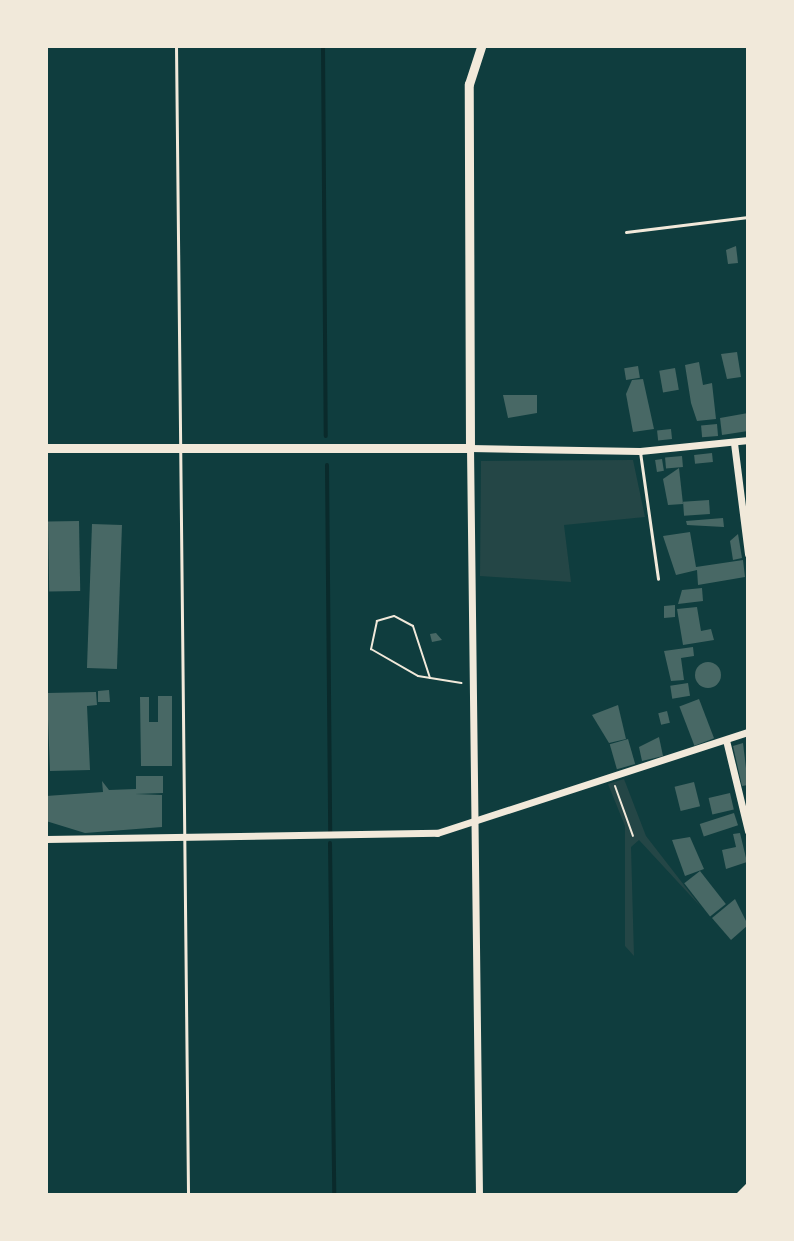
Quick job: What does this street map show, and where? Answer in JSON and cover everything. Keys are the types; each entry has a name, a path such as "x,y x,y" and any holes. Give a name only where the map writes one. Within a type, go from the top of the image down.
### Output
{"street":[{"path":"479,1195 469,84 481,46"},
{"path":"46,448 640,451 748,440"},
{"path":"734,443 748,554"},
{"path":"46,839 418,836 476,822 748,732"},
{"path":"726,740 748,831"},
{"path":"739,1195 748,1186"}],"lane":[{"path":"176,46 188,1195"},
{"path":"626,232 748,217"},
{"path":"640,451 658,579"}],"path":[{"path":"430,678 413,626 394,616 377,621 371,649 430,678 475,683"},
{"path":"612,777 633,836"}],"shaded area":[{"path":"633,460 645,517 564,525 571,582 480,576 481,461"},
{"path":"624,779 646,836 701,907 639,840 631,847 634,956 625,946 625,826 608,784"}],"building":[{"path":"736,246 738,263 728,264 726,250"},
{"path":"737,352 741,377 727,379 721,354"},
{"path":"699,362 703,385 712,383 716,419 697,421 691,403 685,365"},
{"path":"638,366 640,378 626,380 624,368"},
{"path":"675,368 679,390 663,392 659,371"},
{"path":"643,379 654,429 633,432 626,394 632,380"},
{"path":"503,395 537,395 537,413 508,418"},
{"path":"748,413 748,431 722,435 720,418"},
{"path":"717,424 718,436 702,437 701,425"},
{"path":"671,429 672,439 658,440 657,430"},
{"path":"712,453 713,462 695,464 694,455"},
{"path":"682,456 683,467 666,468 665,457"},
{"path":"662,459 664,471 657,472 655,460"},
{"path":"679,468 683,504 668,505 663,479"},
{"path":"709,500 710,514 684,516 683,502"},
{"path":"723,518 724,527 687,525 686,521"},
{"path":"79,521 80,591 49,592 48,522"},
{"path":"92,524 122,525 117,669 87,668"},
{"path":"690,532 696,567 743,560 745,577 698,585 697,570 676,575 663,536"},
{"path":"738,534 742,558 733,560 730,541"},
{"path":"702,588 703,601 678,604 682,590"},
{"path":"675,605 675,617 664,618 664,606"},
{"path":"697,607 701,631 711,629 714,640 683,645 677,609"},
{"path":"436,633 442,640 432,642 430,634"},
{"path":"693,647 694,656 681,658 684,680 671,681 664,651"},
{"path":"708,662 717,666 721,675 717,684 708,688 699,684 695,675 699,666"},
{"path":"688,683 690,696 672,699 670,686"},
{"path":"109,690 110,702 98,702 98,691"},
{"path":"96,692 97,705 87,706 90,770 50,771 47,693"},
{"path":"158,696 172,696 172,766 141,766 140,697 149,697 149,722 158,722"},
{"path":"699,699 714,738 694,746 679,707"},
{"path":"618,705 626,739 609,743 592,715"},
{"path":"667,711 670,723 661,725 658,713"},
{"path":"659,737 663,756 642,761 639,747"},
{"path":"628,739 635,764 617,769 610,744"},
{"path":"743,743 748,785 742,786 733,746"},
{"path":"136,776 163,776 163,793 135,794 162,795 162,827 85,833 46,821 46,796 103,792 102,781 109,790 136,789"},
{"path":"694,782 700,806 681,811 675,787"},
{"path":"730,793 734,810 712,815 709,798"},
{"path":"734,813 738,825 704,836 700,824"},
{"path":"740,833 747,862 726,869 722,850 736,847 733,834"},
{"path":"690,837 704,869 685,876 672,840"},
{"path":"700,871 726,904 710,916 684,883"},
{"path":"735,899 748,925 731,940 712,918"}],"waterway":[{"path":"323,46 326,436"},
{"path":"327,465 330,832"},
{"path":"330,843 334,1195"}]}
